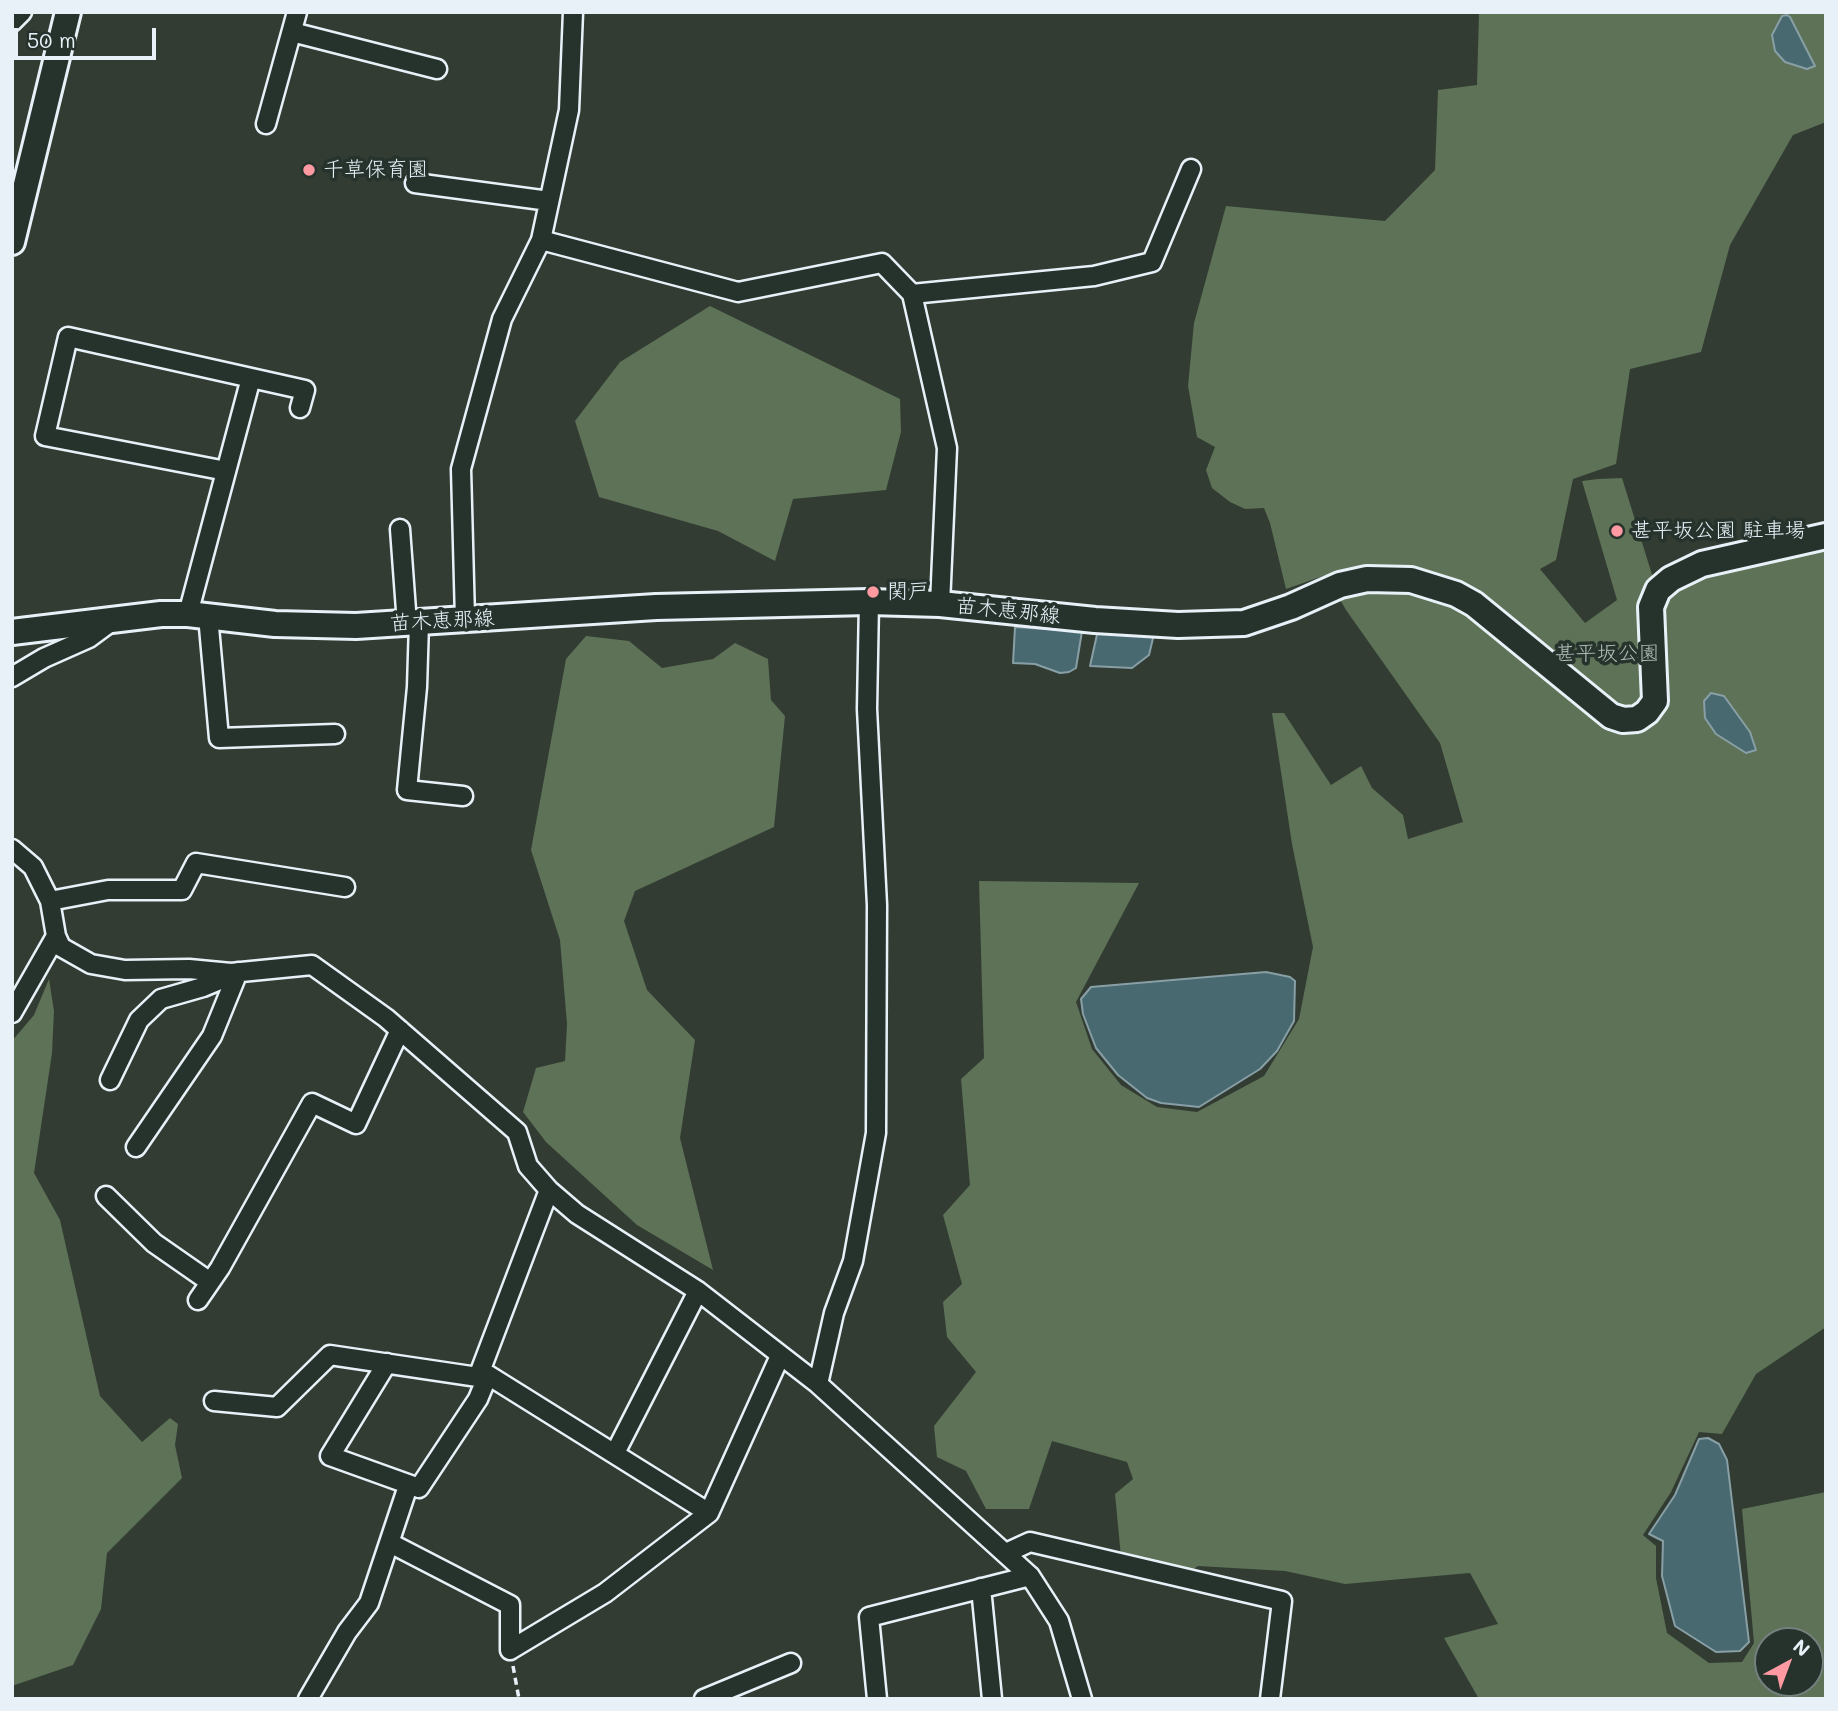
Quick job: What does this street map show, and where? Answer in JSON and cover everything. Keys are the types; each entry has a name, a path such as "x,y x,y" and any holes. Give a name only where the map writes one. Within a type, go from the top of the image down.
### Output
{"main road":[{"path":"12,242 68,12"},
{"name":"苗木恵那線","path":"12,632 161,614 198,615 275,624 413,624 656,607 869,602 940,604 1178,625 1244,623 1291,607 1340,585 1367,579 1411,580 1456,594 1474,604 1611,716 1623,720 1637,719 1647,712 1655,701 1651,607 1658,590 1671,579 1702,564 1826,536"}],"street":[{"path":"12,22 22,12"},
{"path":"266,124 298,12"},
{"path":"465,619 461,469 502,320 541,240 569,110 573,12"},
{"path":"292,32 437,69"},
{"path":"912,294 1094,276 1152,262 1191,169"},
{"path":"415,183 549,201"},
{"path":"541,240 738,292 882,263 912,294 947,448 940,604"},
{"path":"226,471 45,436 68,337 305,390 300,408"},
{"path":"250,378 226,471 198,615 219,738 335,734"},
{"path":"400,529 413,624 417,687 407,790 463,796"},
{"path":"818,1384 834,1313 853,1261 876,1133 877,905 867,709 869,602"},
{"path":"12,677 44,658 89,638 112,621"},
{"path":"12,849 33,867 50,901 56,936 61,947 91,964 125,970 189,969 238,972 312,965 400,1030 517,1132 528,1166 549,1190 577,1214 698,1291 818,1384 1030,1576 1059,1621 1082,1699"},
{"path":"50,901 108,890 181,890 196,863 345,887"},
{"path":"12,1013 56,936"},
{"path":"110,1080 139,1020 161,999 203,987 238,972"},
{"path":"136,1147 212,1036 238,972"},
{"path":"198,1300 312,1103 356,1124 400,1030"},
{"path":"387,1363 330,1456 419,1488 478,1399 483,1376 549,1190"},
{"path":"106,1196 155,1243 210,1282"},
{"path":"615,1454 698,1291"},
{"path":"214,1401 277,1407 330,1355 483,1376 709,1513"},
{"path":"510,1650 606,1593 709,1513 780,1356"},
{"path":"307,1699 347,1632 369,1603 408,1486"},
{"path":"1006,1553 1030,1542 1282,1601 1270,1699"},
{"path":"390,1543 510,1605 510,1650"},
{"path":"877,1699 869,1617 1030,1576"},
{"path":"981,1588 992,1699"},
{"path":"704,1699 791,1663"}],"path":[{"path":"510,1650 519,1699"}],"green space":[{"name":"甚平坂公園","path":"1479,12 1826,12 1826,122 1793,135 1730,245 1701,352 1630,369 1616,464 1573,479 1556,560 1540,569 1585,623 1617,600 1582,481 1598,479 1622,478 1654,581 1826,548 1826,1327 1756,1374 1722,1434 1699,1432 1671,1492 1643,1535 1656,1546 1656,1578 1667,1633 1709,1663 1742,1662 1754,1643 1742,1509 1826,1492 1826,1699 1479,1699 1444,1638 1498,1624 1470,1573 1345,1584 1285,1571 1198,1566 1187,1574 1121,1557 1115,1494 1133,1479 1127,1462 1052,1441 1029,1509 986,1509 966,1471 937,1457 934,1426 976,1372 947,1337 943,1302 962,1284 943,1215 970,1185 961,1079 984,1058 979,881 1139,883 1076,1002 1092,1049 1121,1085 1157,1107 1197,1112 1264,1076 1299,1019 1313,947 1292,844 1272,713 1284,713 1331,785 1361,766 1372,788 1403,815 1408,839 1463,822 1440,743 1346,610 1326,575 1286,589 1264,508 1245,509 1230,502 1212,488 1206,470 1215,447 1197,437 1188,386 1194,323 1226,206 1385,221 1435,170 1438,90 1477,85"},
{"path":"710,306 900,399 901,432 886,490 793,499 775,561 718,531 599,497 575,421 620,362"},
{"path":"586,636 629,641 662,668 713,659 735,643 768,659 771,700 785,716 774,827 635,891 624,921 647,990 695,1040 680,1138 713,1270 637,1225 546,1142 523,1112 536,1068 565,1061 567,1024 560,940 531,850 566,659"},
{"path":"49,979 54,1011 52,1053 34,1173 60,1220 100,1396 142,1442 170,1418 178,1424 175,1445 182,1478 107,1553 101,1609 73,1665 12,1686 12,1041 34,1015"}],"water":[{"path":"1787,15 1815,66 1807,69 1785,62 1775,51 1772,35 1782,16"},
{"path":"1015,627 1082,631 1076,668 1060,673 1035,664 1013,663"},
{"path":"1098,630 1154,634 1149,655 1132,668 1090,666"},
{"path":"1711,693 1724,696 1750,732 1756,750 1746,753 1716,734 1705,718 1704,701"},
{"path":"1266,972 1290,977 1295,981 1294,1021 1277,1051 1260,1069 1199,1107 1161,1103 1147,1098 1118,1075 1096,1048 1083,1014 1081,999 1091,987"},
{"path":"1708,1438 1719,1444 1727,1460 1749,1642 1740,1651 1716,1652 1675,1626 1662,1576 1663,1541 1649,1534 1675,1495 1699,1439"}],"place":[{"name":"千草保育園","path":"309,170"},
{"name":"甚平坂公園 駐車場","path":"1617,531"},
{"name":"関戸","path":"873,592"}]}
